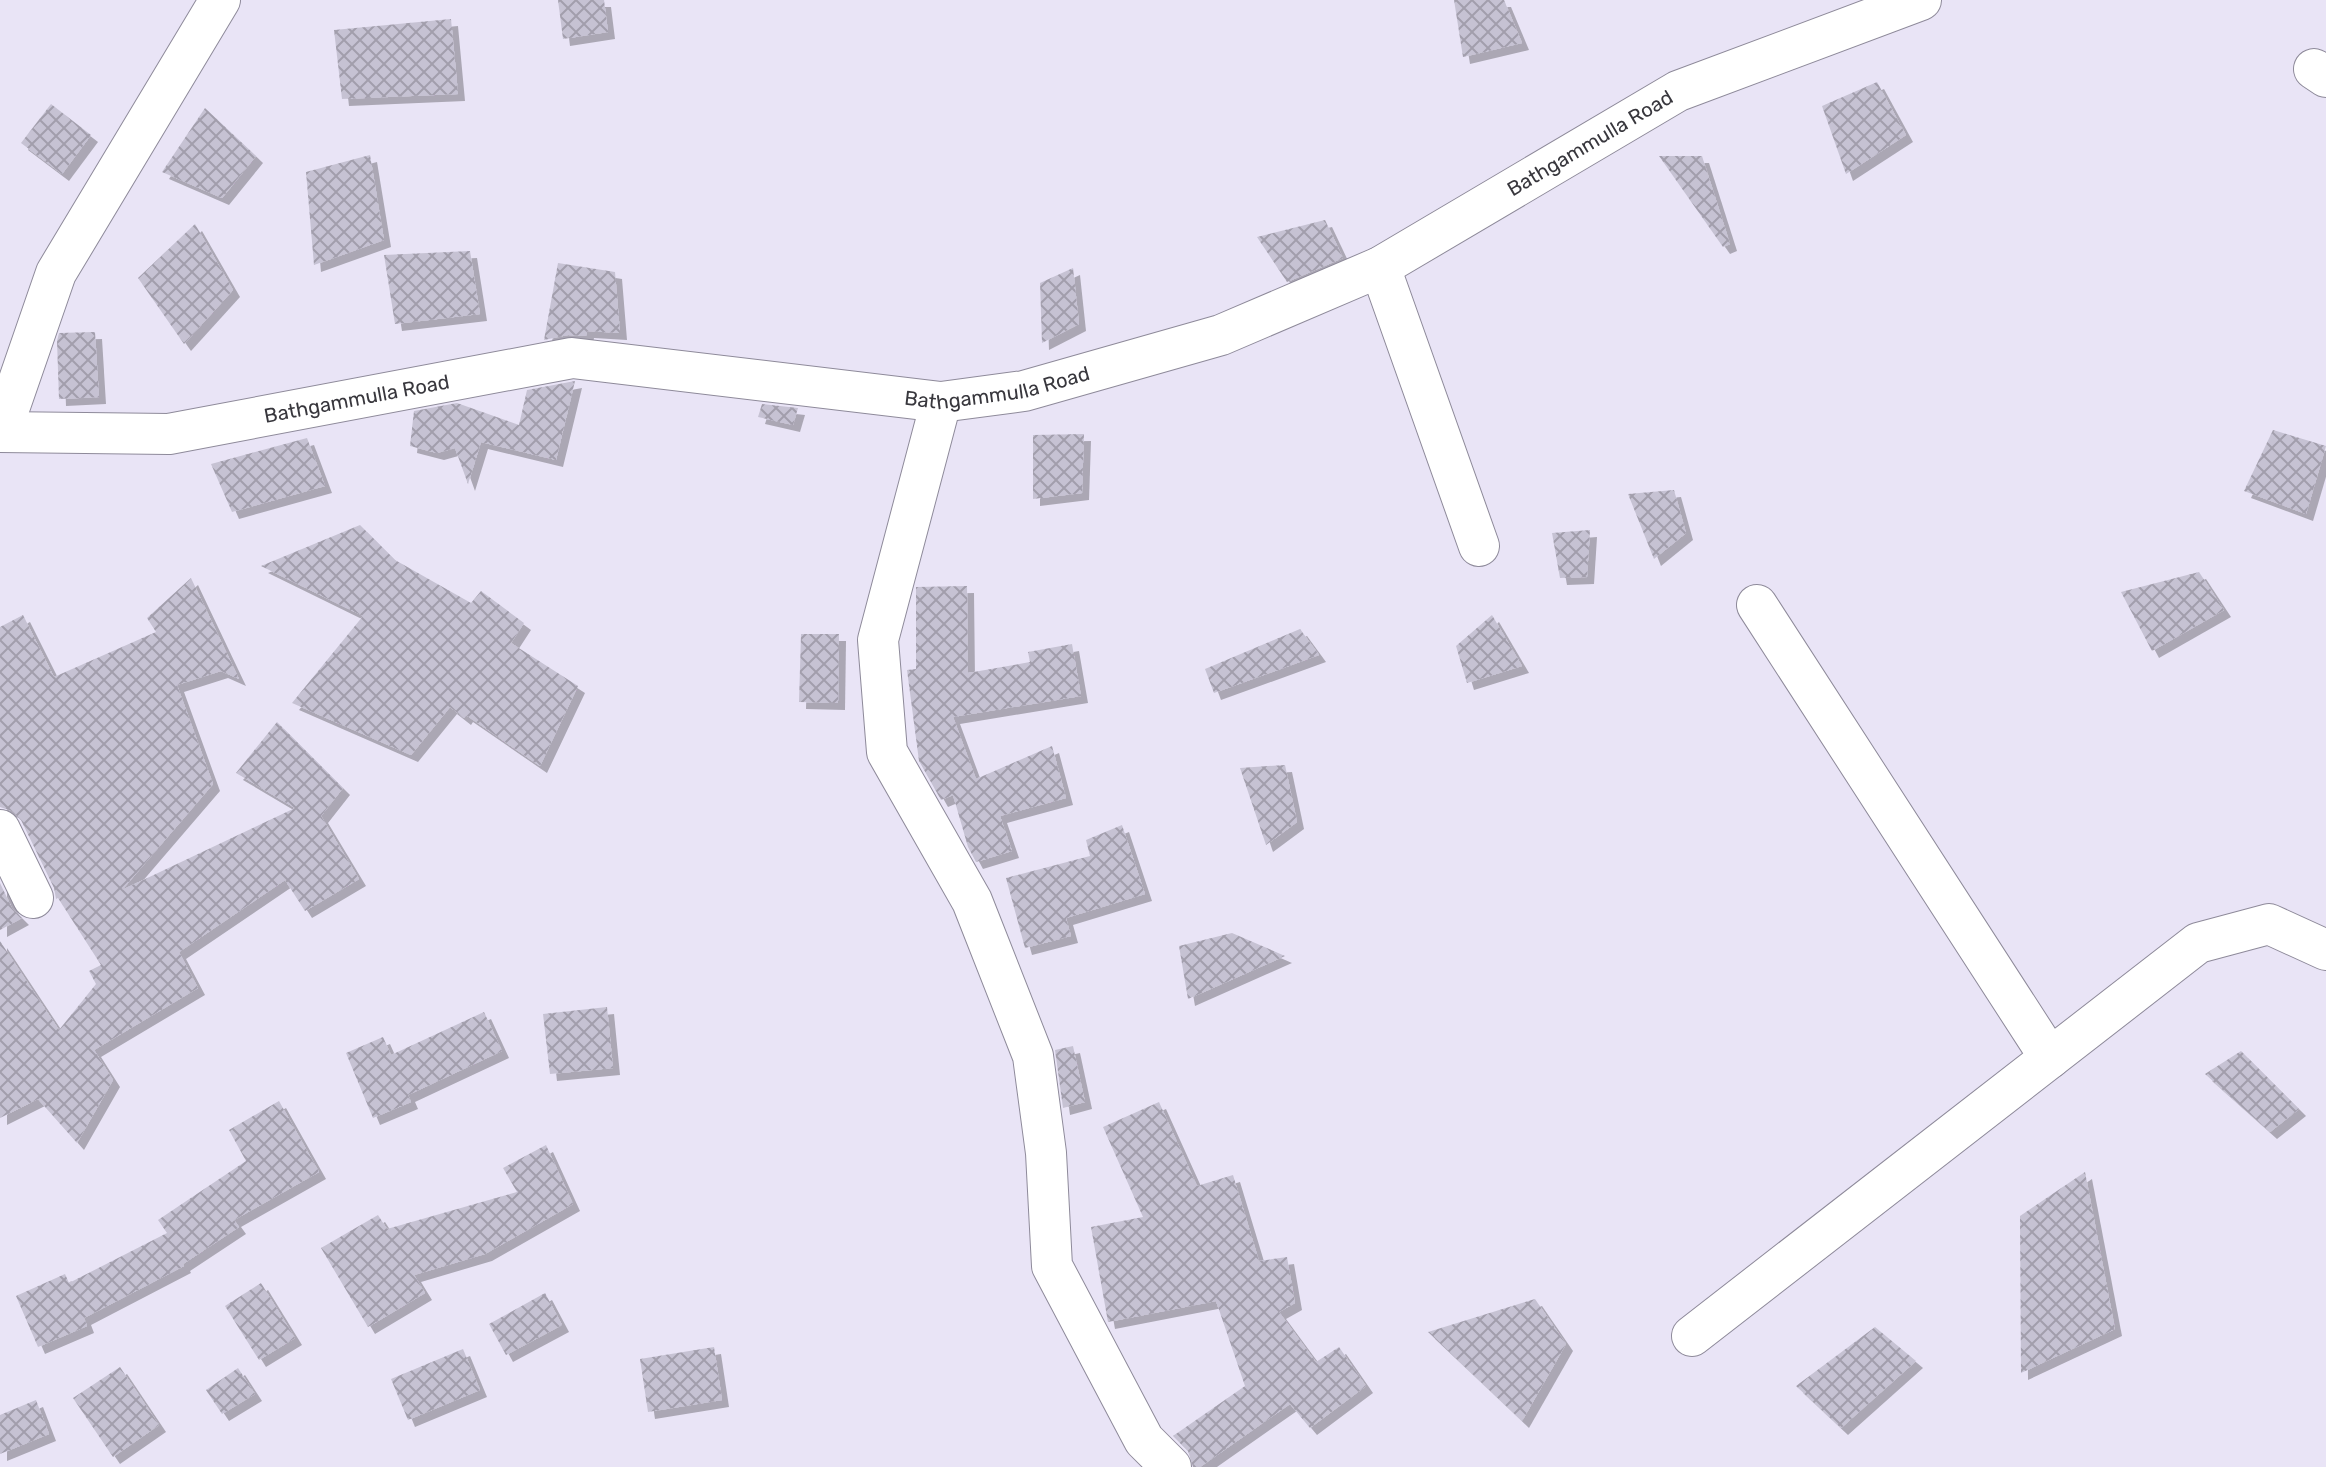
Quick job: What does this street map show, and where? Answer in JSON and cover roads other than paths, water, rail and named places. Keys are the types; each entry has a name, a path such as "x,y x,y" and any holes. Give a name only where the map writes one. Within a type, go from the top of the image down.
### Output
{"street":[{"path":"0,432 56,273 220,0"},
{"name":"Bathgammulla Road","path":"0,432 169,434 572,358 941,402 1024,391 1221,335 1380,267 1678,91 1921,0"},
{"path":"1380,267 1479,546"},
{"path":"941,402 878,640 887,752 972,901 1033,1056 1046,1153 1052,1266 1144,1440 1171,1467"},
{"path":"1757,605 2050,1058"},
{"path":"0,830 33,898"},
{"path":"1692,1336 2198,943 2269,924 2326,950"}]}
